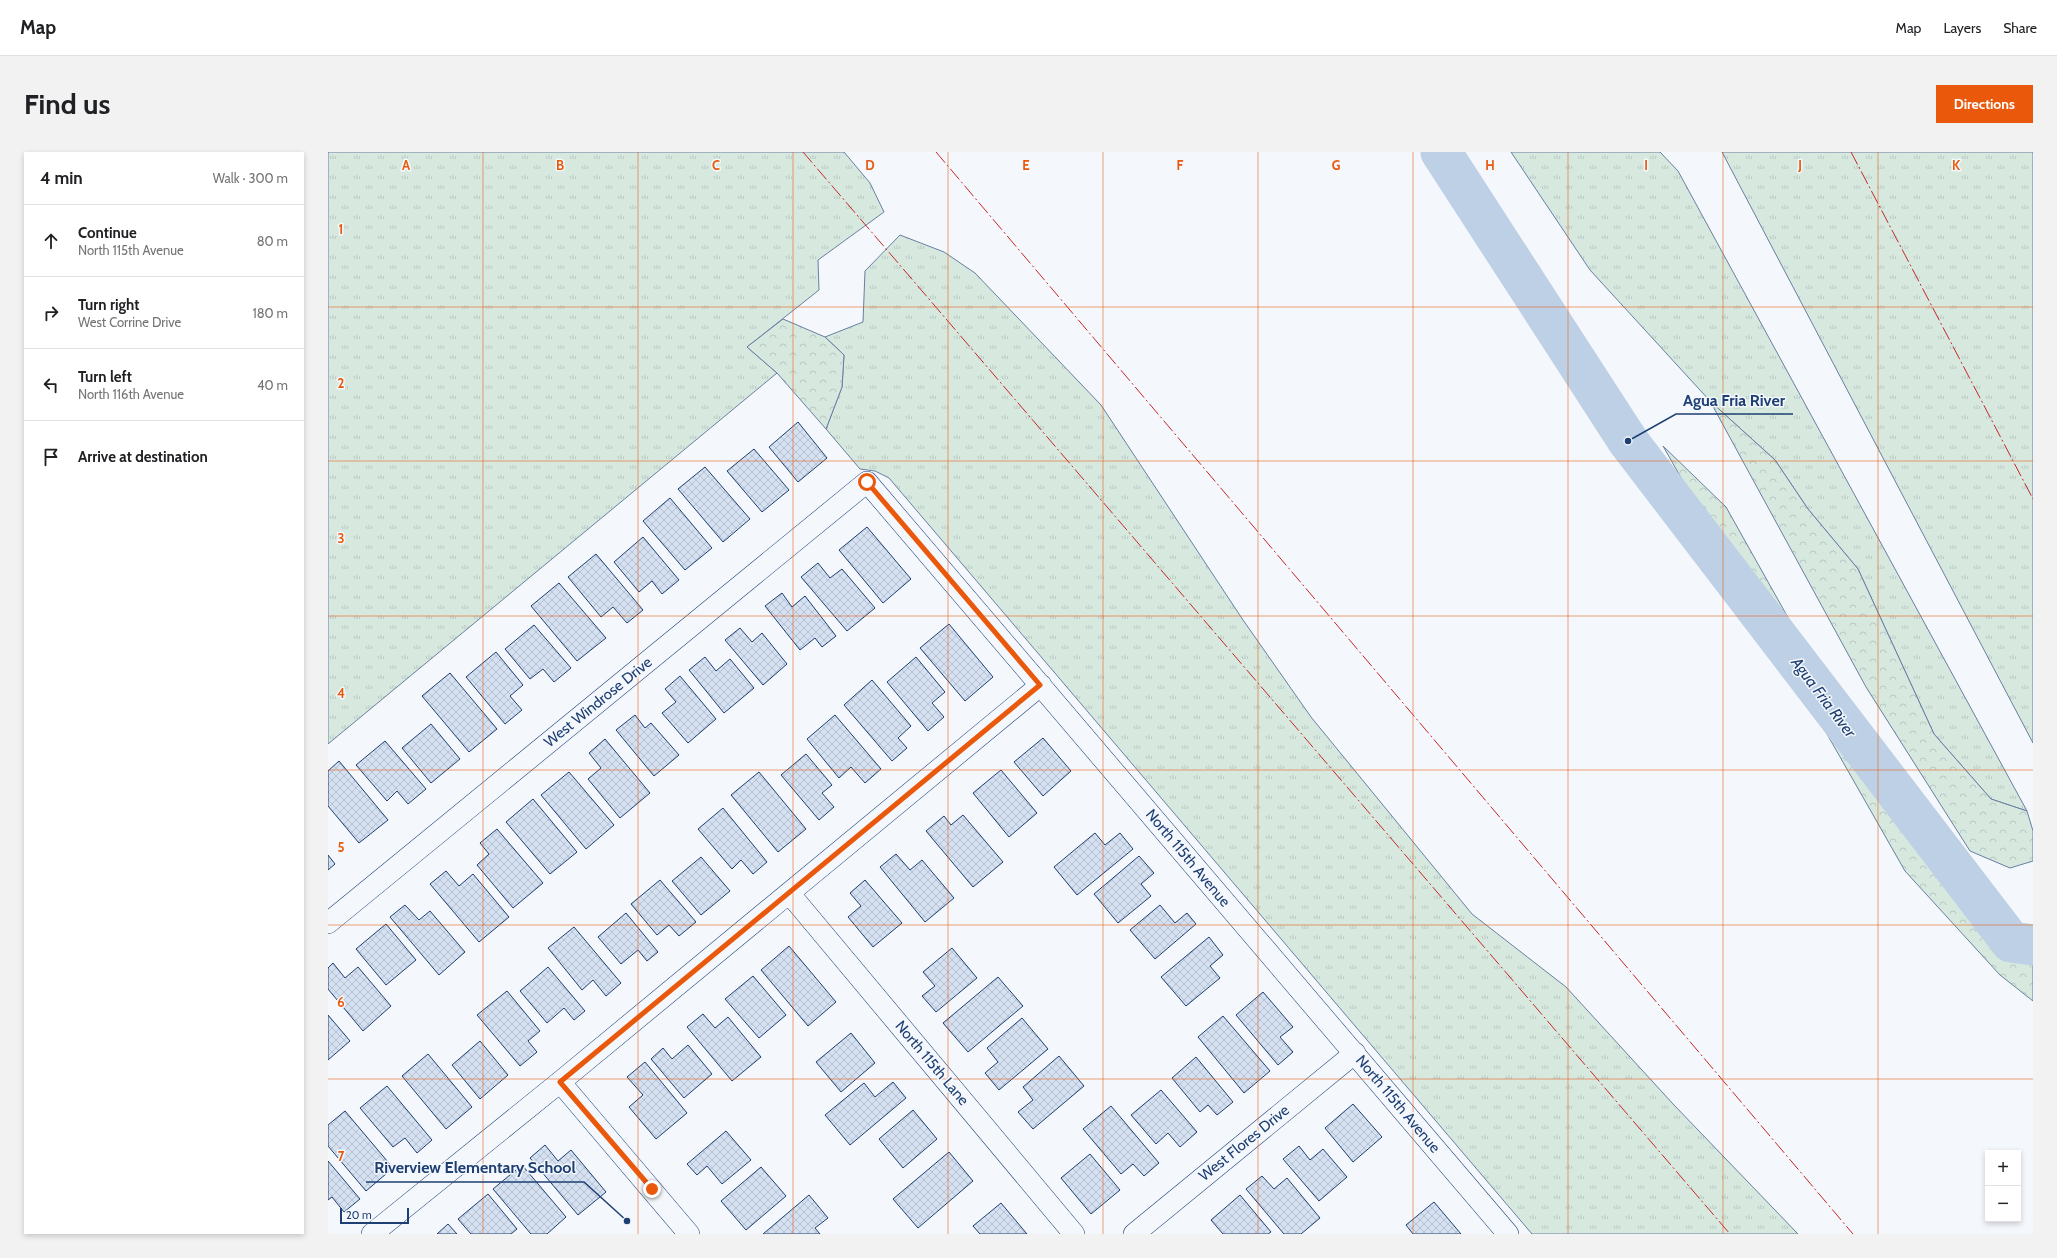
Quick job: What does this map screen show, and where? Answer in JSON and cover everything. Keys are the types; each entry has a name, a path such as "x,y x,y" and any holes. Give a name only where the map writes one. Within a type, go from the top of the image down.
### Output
{"street":[{"name":"North 115th Avenue","path":"867,482 1508,1234"},
{"name":"West Windrose Drive","path":"328,923 867,482"},
{"path":"372,1234 790,893 1040,685"},
{"name":"North 115th Lane","path":"790,893 1074,1234"},
{"name":"West Flores Drive","path":"1134,1234 1355,1053"},
{"path":"560,1082 689,1234"}],"green space":[{"path":"328,152 844,152 870,183 884,212 818,260 819,290 747,347 777,373 328,744"},
{"path":"1511,152 1660,152 1678,171 2027,811 1991,799 1934,734 1858,569 1808,509 1775,460 1710,401 1590,270"},
{"path":"1722,152 2033,152 2033,743"},
{"path":"900,235 944,252 975,273 1101,405 1243,620 1311,717 1472,914 1566,987 1674,1105 1798,1234 1532,1234 889,478 875,471 860,469 826,429 842,387 844,355 825,337 863,322 865,271"},
{"path":"783,319 825,337 844,355 842,387 826,429 777,373 747,347"},
{"path":"1710,401 1775,460 1808,509 1858,569 1934,734 1991,799 2027,811 2033,831 2033,861 2010,868 1970,851 1866,687"},
{"path":"1663,446 1726,507 1910,835 1975,908 2033,930 2033,1001 2000,975 1905,871"}],"building":[{"path":"798,422 827,458 798,482 769,447"},
{"path":"754,449 789,490 762,512 727,471"},
{"path":"705,467 750,519 723,542 678,489"},
{"path":"670,498 712,548 685,570 643,521"},
{"path":"867,527 911,579 883,603 839,550"},
{"path":"643,537 679,580 662,594 652,581 639,592 614,562"},
{"path":"596,554 643,610 627,623 613,607 601,617 568,577"},
{"path":"818,563 830,578 842,569 875,608 847,631 801,577"},
{"path":"559,583 606,638 577,661 531,606"},
{"path":"782,593 792,607 805,596 836,636 822,647 815,638 800,650 765,606"},
{"path":"949,624 993,677 965,701 920,648"},
{"path":"534,625 571,668 554,682 543,669 530,679 505,649"},
{"path":"740,628 752,642 762,633 787,664 763,685 725,640"},
{"path":"496,652 523,685 510,696 522,710 505,724 466,677"},
{"path":"705,657 716,671 730,659 754,688 724,713 689,670"},
{"path":"916,657 945,692 932,703 944,717 928,731 887,682"},
{"path":"450,673 497,729 469,752 422,696"},
{"path":"680,676 716,719 688,743 662,713 676,702 665,689"},
{"path":"872,680 911,726 898,738 907,748 892,761 844,705"},
{"path":"635,715 645,728 651,723 679,755 654,776 616,730"},
{"path":"835,715 881,769 865,783 851,767 839,778 807,739"},
{"path":"431,724 460,759 431,783 402,748"},
{"path":"1043,738 1071,771 1043,796 1014,762"},
{"path":"605,739 650,793 620,818 588,779 601,768 589,753"},
{"path":"385,741 426,789 408,804 397,791 387,801 356,765"},
{"path":"806,754 832,785 822,793 834,807 819,820 781,775"},
{"path":"339,761 388,820 359,843 328,806 328,771"},
{"path":"1001,770 1037,813 1009,837 973,793"},
{"path":"569,772 614,825 586,849 541,795"},
{"path":"759,772 806,829 778,852 731,795"},
{"path":"533,799 577,852 550,874 506,822"},
{"path":"723,808 767,862 753,874 741,860 732,869 698,829"},
{"path":"963,815 1003,862 973,887 926,831 944,816 951,825"},
{"path":"497,829 543,883 513,908 477,865 489,854 480,843"},
{"path":"1095,833 1105,845 1120,833 1133,849 1077,895 1054,867"},
{"path":"896,854 910,870 922,860 954,898 925,922 880,867"},
{"path":"328,855 335,864 328,870"},
{"path":"1139,856 1154,873 1141,884 1151,896 1118,923 1094,894"},
{"path":"701,857 730,891 701,915 672,881"},
{"path":"446,871 459,886 473,874 509,917 479,942 430,884"},
{"path":"660,880 696,922 679,936 669,925 657,935 631,904"},
{"path":"865,880 902,923 873,947 848,917 861,906 850,893"},
{"path":"405,905 419,920 430,911 465,952 439,975 390,917"},
{"path":"1160,905 1175,923 1187,913 1196,924 1155,959 1130,930"},
{"path":"626,913 658,952 647,961 638,950 621,964 598,937"},
{"path":"386,924 416,960 386,985 356,949"},
{"path":"574,927 621,983 606,996 593,980 582,990 548,948"},
{"path":"1209,937 1223,955 1210,966 1220,978 1186,1006 1161,977"},
{"path":"789,946 836,1002 808,1026 761,970"},
{"path":"952,948 977,978 936,1012 922,996 935,986 923,972"},
{"path":"333,963 345,978 358,967 391,1006 363,1031 328,989 328,968"},
{"path":"548,967 585,1011 574,1020 564,1008 547,1023 520,991"},
{"path":"753,976 786,1015 759,1038 725,999"},
{"path":"998,977 1023,1006 968,1052 943,1023"},
{"path":"507,991 540,1031 528,1041 537,1052 520,1066 477,1015"},
{"path":"1263,992 1293,1027 1280,1037 1293,1052 1278,1065 1236,1015"},
{"path":"703,1014 715,1028 728,1017 761,1057 732,1081 687,1027"},
{"path":"328,1015 350,1041 328,1060"},
{"path":"1223,1016 1270,1071 1244,1093 1198,1037"},
{"path":"1022,1018 1048,1049 999,1090 985,1073 998,1062 987,1048"},
{"path":"851,1033 875,1063 841,1092 816,1062"},
{"path":"480,1041 508,1075 480,1099 452,1065"},
{"path":"688,1045 712,1074 684,1098 651,1059 663,1048 672,1059"},
{"path":"428,1054 472,1107 446,1129 402,1076"},
{"path":"1059,1056 1084,1086 1033,1129 1018,1112 1033,1100 1023,1087"},
{"path":"1196,1057 1233,1102 1217,1115 1208,1105 1200,1112 1172,1078"},
{"path":"645,1062 687,1113 656,1139 629,1107 643,1095 627,1077"},
{"path":"893,1082 906,1098 850,1145 825,1115 864,1083 875,1097"},
{"path":"387,1086 432,1140 417,1153 405,1138 393,1147 360,1108"},
{"path":"1161,1090 1197,1132 1180,1147 1168,1133 1156,1144 1131,1115"},
{"path":"1353,1104 1382,1137 1353,1162 1325,1128"},
{"path":"1111,1106 1159,1163 1144,1176 1133,1164 1121,1174 1083,1129"},
{"path":"913,1110 937,1139 903,1168 879,1139"},
{"path":"345,1111 393,1168 366,1191 328,1146 328,1125"},
{"path":"726,1131 751,1160 722,1184 707,1166 697,1175 687,1164"},
{"path":"545,1145 558,1161 571,1150 606,1192 578,1215 530,1158"},
{"path":"1299,1146 1310,1160 1323,1149 1347,1177 1319,1201 1283,1159"},
{"path":"949,1152 973,1181 918,1228 893,1199"},
{"path":"1090,1154 1120,1190 1091,1214 1061,1178"},
{"path":"328,1161 360,1199 344,1212 332,1197 328,1200"},
{"path":"522,1165 566,1217 547,1234 531,1234 493,1189"},
{"path":"761,1167 786,1196 746,1230 721,1201"},
{"path":"1262,1176 1274,1189 1287,1178 1320,1218 1301,1234 1284,1234 1246,1189"},
{"path":"488,1194 517,1229 511,1234 471,1234 458,1219"},
{"path":"809,1195 828,1218 815,1228 820,1234 763,1234"},
{"path":"1240,1195 1271,1232 1268,1234 1223,1234 1211,1220"},
{"path":"1434,1202 1461,1234 1413,1234 1406,1225"},
{"path":"1001,1203 1027,1234 980,1234 973,1226"},
{"path":"448,1224 457,1234 437,1234"}],"waterway":[{"name":"Agua Fria River","path":"1441,152 1628,441 2011,942 2033,945"}],"power":[{"path":"803,152 1730,1234"},
{"path":"936,152 1853,1234"},
{"path":"1851,152 2033,499"}],"place":[{"name":"Agua Fria River","path":"1628,441"},
{"name":"Riverview Elementary School","path":"627,1221"}],"route":[{"path":"652,1189 560,1082 1040,685 867,482"}]}
